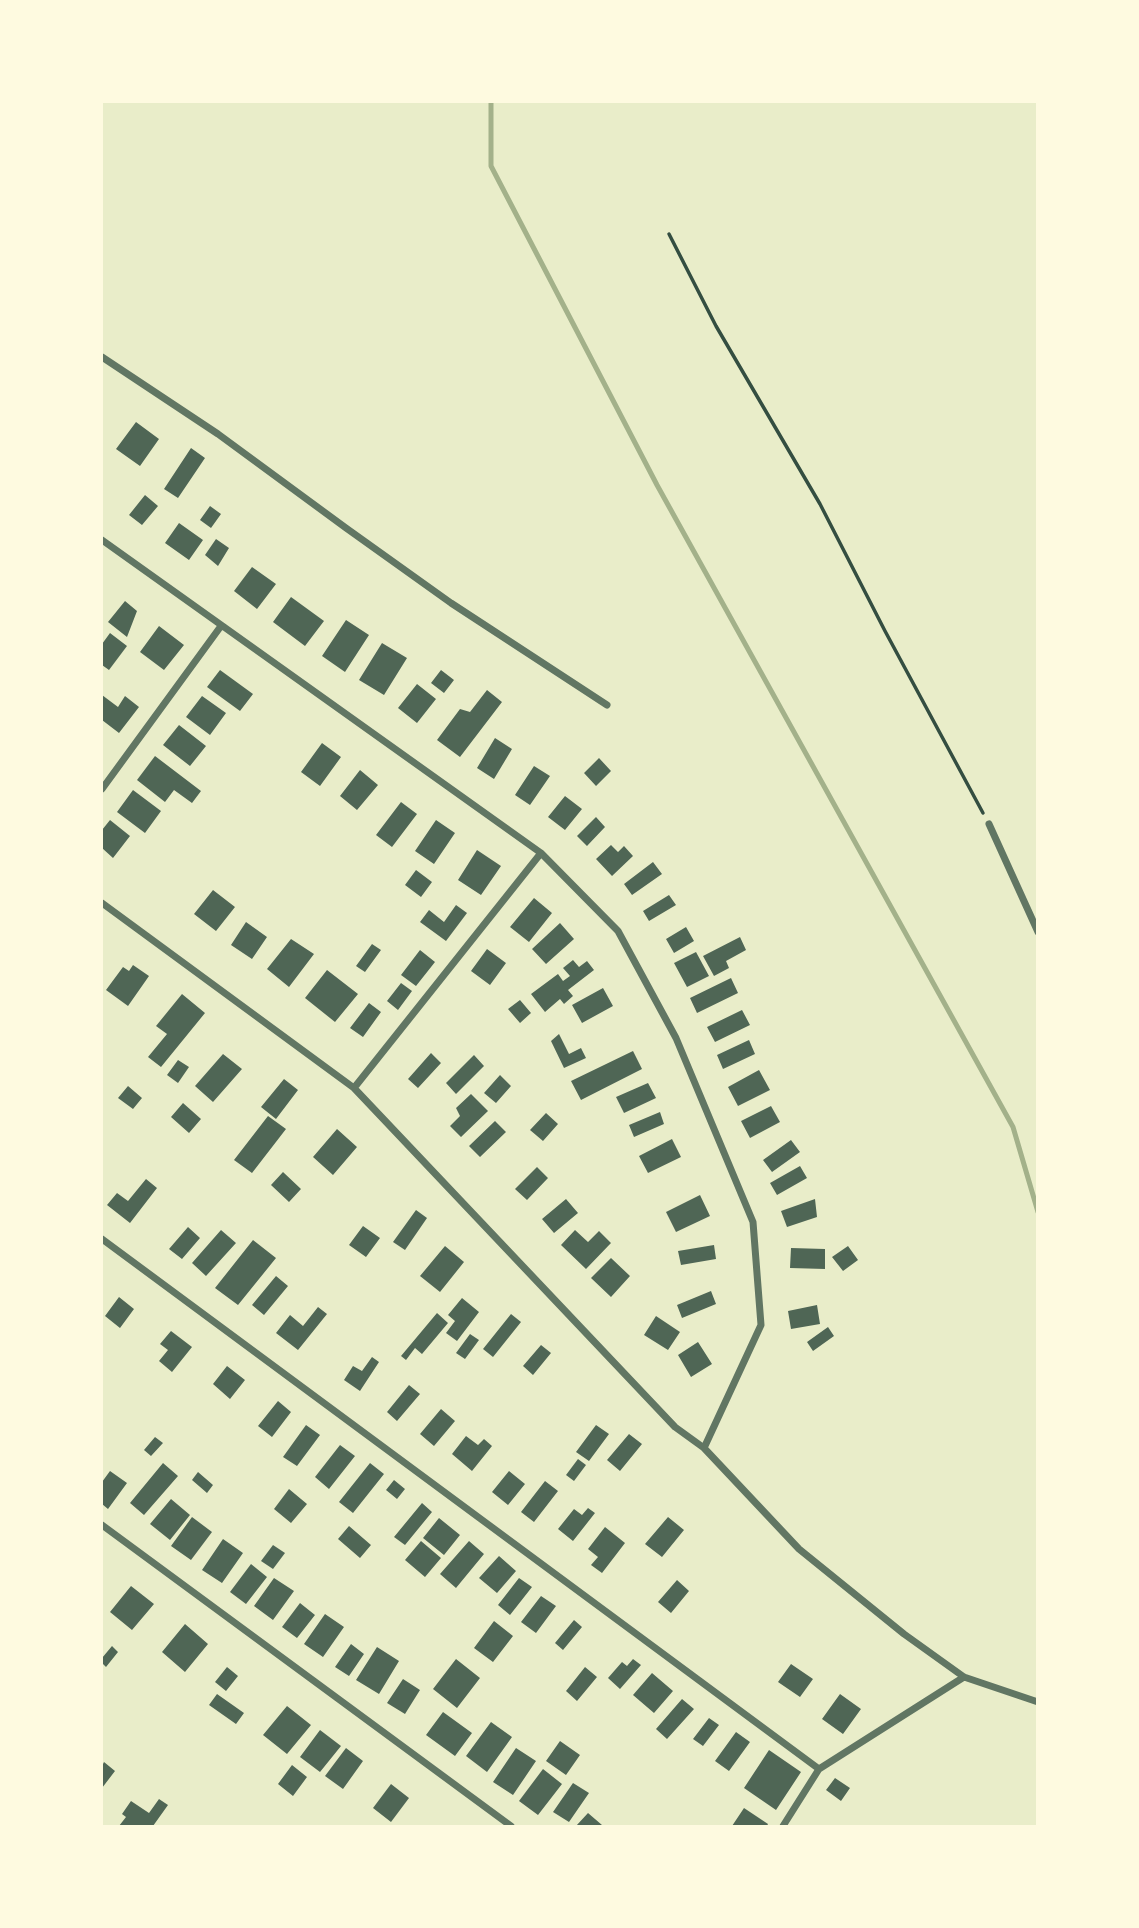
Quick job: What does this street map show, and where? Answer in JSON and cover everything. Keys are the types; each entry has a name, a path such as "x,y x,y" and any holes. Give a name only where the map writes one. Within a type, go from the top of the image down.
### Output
{"street":[{"path":"102,357 219,434 451,603 607,705"},
{"path":"102,540 541,853 618,931 676,1038 753,1222 761,1325 704,1448"},
{"path":"102,789 221,626"},
{"path":"989,824 1038,932"},
{"path":"354,1088 541,853"},
{"path":"102,903 354,1088 675,1427 704,1448 799,1549 904,1634 964,1677 1038,1702"},
{"path":"102,1239 819,1769"},
{"path":"102,1525 510,1826"},
{"path":"783,1826 819,1769 964,1677"}],"path":[{"path":"669,234 716,326 820,504 989,824"}],"building":[{"path":"136,422 159,439 140,466 116,449"},
{"path":"191,448 205,458 178,498 164,489"},
{"path":"145,495 158,506 142,525 129,515"},
{"path":"210,506 221,514 211,528 200,520"},
{"path":"179,523 203,540 189,560 165,543"},
{"path":"216,539 229,548 218,566 205,555"},
{"path":"252,567 276,584 257,609 234,591"},
{"path":"291,597 324,621 305,646 273,622"},
{"path":"125,601 137,611 127,637 108,622"},
{"path":"346,620 369,635 345,672 322,656"},
{"path":"159,626 184,645 164,670 140,652"},
{"path":"110,633 127,646 109,670 102,665 102,644"},
{"path":"382,643 407,658 384,695 359,680"},
{"path":"220,670 253,694 240,711 207,687"},
{"path":"441,670 454,680 444,693 431,683"},
{"path":"417,684 436,699 417,723 398,708"},
{"path":"487,690 502,702 460,757 437,740 460,709 470,712"},
{"path":"102,695 118,707 125,696 139,707 119,733 102,720"},
{"path":"202,696 226,713 210,735 186,717"},
{"path":"179,725 206,746 190,766 163,745"},
{"path":"495,738 512,749 494,779 477,768"},
{"path":"322,743 341,757 320,786 301,772"},
{"path":"155,756 201,791 192,803 174,790 165,802 137,780"},
{"path":"599,758 611,771 596,786 584,773"},
{"path":"534,766 550,776 530,805 515,795"},
{"path":"360,770 378,785 357,810 340,796"},
{"path":"133,790 161,811 145,833 117,812"},
{"path":"565,796 582,809 565,830 548,817"},
{"path":"401,802 417,814 392,847 376,835"},
{"path":"596,817 605,827 587,846 577,836"},
{"path":"110,820 130,836 113,858 102,848 102,830"},
{"path":"436,820 455,833 434,864 415,851"},
{"path":"611,845 618,852 624,846 633,856 612,876 596,859"},
{"path":"477,850 501,866 481,895 458,880"},
{"path":"653,862 662,874 632,895 624,884"},
{"path":"416,870 432,882 421,897 405,885"},
{"path":"213,890 235,907 216,931 194,914"},
{"path":"669,895 676,905 649,921 643,911"},
{"path":"534,898 552,913 529,942 510,927"},
{"path":"456,905 467,913 446,941 420,922 429,910 444,922"},
{"path":"246,922 267,937 252,959 231,945"},
{"path":"560,923 574,939 546,964 532,949"},
{"path":"686,927 694,941 674,953 666,939"},
{"path":"740,937 746,950 726,961 729,968 714,976 703,956"},
{"path":"291,939 314,954 289,987 267,969"},
{"path":"372,944 381,950 365,972 356,966"},
{"path":"487,949 506,963 490,985 471,971"},
{"path":"420,950 435,962 416,986 401,975"},
{"path":"696,952 709,976 687,987 674,963"},
{"path":"573,960 579,967 587,961 594,970 568,990 573,996 564,1004 560,999 545,1012 531,994 558,974 563,981 570,976 563,968"},
{"path":"133,965 149,976 128,1006 106,990 123,967 129,971"},
{"path":"327,970 358,994 335,1022 305,998"},
{"path":"731,978 738,993 697,1013 690,998"},
{"path":"401,983 412,991 398,1010 387,1001"},
{"path":"603,988 613,1006 582,1023 572,1005"},
{"path":"182,994 205,1013 161,1067 148,1057 167,1034 156,1026"},
{"path":"520,1000 531,1013 520,1023 508,1009"},
{"path":"369,1003 381,1012 363,1037 350,1028"},
{"path":"742,1010 750,1025 715,1042 707,1027"},
{"path":"559,1034 569,1054 581,1048 586,1058 564,1068 551,1041"},
{"path":"749,1040 755,1054 723,1069 717,1055"},
{"path":"633,1051 642,1069 581,1100 571,1081"},
{"path":"431,1053 441,1063 418,1088 408,1079"},
{"path":"223,1054 242,1069 213,1102 195,1086"},
{"path":"474,1055 484,1066 456,1094 446,1083"},
{"path":"178,1060 189,1067 178,1083 167,1075"},
{"path":"759,1070 770,1090 738,1106 728,1087"},
{"path":"500,1075 511,1086 496,1103 484,1093"},
{"path":"284,1079 298,1090 276,1119 261,1107"},
{"path":"648,1083 656,1098 624,1113 616,1097"},
{"path":"128,1086 142,1098 133,1109 118,1098"},
{"path":"471,1094 488,1111 461,1137 450,1126 460,1116 456,1108"},
{"path":"183,1103 201,1119 189,1133 171,1117"},
{"path":"771,1106 780,1122 750,1138 741,1121"},
{"path":"660,1112 664,1124 634,1137 629,1125"},
{"path":"546,1113 558,1124 543,1141 530,1130"},
{"path":"268,1116 286,1129 252,1173 234,1160"},
{"path":"495,1121 506,1132 480,1157 469,1146"},
{"path":"337,1129 357,1147 333,1175 313,1157"},
{"path":"672,1139 681,1157 648,1173 639,1156"},
{"path":"791,1140 800,1152 772,1172 763,1160"},
{"path":"800,1166 807,1178 777,1195 770,1183"},
{"path":"537,1167 548,1178 527,1200 515,1189"},
{"path":"283,1172 301,1189 289,1202 271,1185"},
{"path":"146,1179 157,1188 130,1223 107,1205 117,1193 128,1201"},
{"path":"700,1195 710,1216 676,1232 666,1212"},
{"path":"566,1199 578,1213 554,1233 542,1219"},
{"path":"815,1199 817,1217 787,1227 781,1211"},
{"path":"416,1210 427,1218 405,1250 393,1242"},
{"path":"363,1226 380,1238 366,1257 349,1245"},
{"path":"188,1227 200,1238 182,1259 169,1249"},
{"path":"221,1230 236,1243 206,1276 192,1263"},
{"path":"575,1230 588,1242 599,1231 611,1243 586,1269 561,1245"},
{"path":"253,1240 276,1258 238,1305 215,1288"},
{"path":"714,1245 716,1259 681,1265 678,1251"},
{"path":"445,1246 464,1262 440,1292 420,1276"},
{"path":"848,1246 858,1260 843,1271 832,1257"},
{"path":"791,1248 825,1249 825,1269 790,1268"},
{"path":"611,1258 630,1276 611,1297 591,1278"},
{"path":"276,1276 288,1286 264,1315 252,1305"},
{"path":"711,1291 716,1304 682,1318 677,1305"},
{"path":"119,1297 134,1309 120,1328 105,1316"},
{"path":"462,1298 479,1312 457,1341 446,1333 455,1321 448,1315"},
{"path":"817,1305 820,1324 791,1329 788,1311"},
{"path":"318,1307 327,1314 298,1350 276,1333 290,1315 303,1326"},
{"path":"437,1313 448,1323 422,1354 415,1348 406,1360 401,1356"},
{"path":"511,1314 521,1322 493,1357 483,1349"},
{"path":"656,1316 680,1332 668,1350 644,1335"},
{"path":"828,1327 834,1336 813,1351 807,1342"},
{"path":"171,1331 192,1347 172,1372 159,1361 168,1350 160,1344"},
{"path":"470,1334 479,1340 465,1359 456,1353"},
{"path":"698,1342 712,1364 691,1377 678,1355"},
{"path":"541,1345 551,1353 533,1375 523,1366"},
{"path":"372,1357 379,1362 360,1391 344,1380 353,1366 362,1371"},
{"path":"227,1366 245,1380 230,1399 213,1384"},
{"path":"409,1385 420,1394 397,1421 387,1412"},
{"path":"278,1401 291,1412 272,1437 258,1426"},
{"path":"441,1409 455,1421 434,1446 420,1434"},
{"path":"306,1425 320,1435 297,1466 283,1457"},
{"path":"596,1425 609,1434 589,1461 576,1452"},
{"path":"629,1434 642,1444 620,1471 607,1460"},
{"path":"466,1436 478,1445 484,1439 492,1446 472,1471 452,1454"},
{"path":"155,1437 163,1443 151,1456 144,1450"},
{"path":"340,1445 355,1456 329,1489 315,1477"},
{"path":"578,1459 586,1465 574,1481 566,1475"},
{"path":"163,1463 178,1476 144,1515 130,1503"},
{"path":"370,1463 384,1474 353,1513 339,1502"},
{"path":"110,1471 127,1483 108,1509 102,1504 102,1482"},
{"path":"509,1471 525,1484 508,1505 492,1492"},
{"path":"198,1472 213,1485 207,1493 192,1480"},
{"path":"394,1480 405,1489 397,1499 386,1490"},
{"path":"545,1481 558,1491 534,1522 521,1512"},
{"path":"289,1489 307,1504 291,1523 274,1509"},
{"path":"171,1499 190,1515 170,1540 150,1524"},
{"path":"422,1503 432,1512 405,1545 394,1537"},
{"path":"588,1508 595,1513 573,1541 558,1529 574,1509 582,1515"},
{"path":"192,1517 212,1532 191,1560 171,1546"},
{"path":"668,1517 684,1530 662,1557 645,1544"},
{"path":"439,1518 460,1535 444,1555 423,1538"},
{"path":"349,1526 371,1545 360,1558 338,1539"},
{"path":"605,1527 625,1543 602,1573 591,1565 598,1557 588,1549"},
{"path":"223,1539 243,1553 222,1583 202,1570"},
{"path":"421,1541 441,1558 425,1577 405,1560"},
{"path":"469,1541 484,1554 456,1588 440,1574"},
{"path":"273,1545 285,1553 273,1569 261,1561"},
{"path":"499,1556 516,1571 497,1593 479,1578"},
{"path":"251,1564 267,1577 246,1604 230,1592"},
{"path":"274,1578 294,1591 273,1620 254,1606"},
{"path":"519,1578 532,1587 510,1615 498,1605"},
{"path":"677,1580 689,1591 671,1613 658,1602"},
{"path":"131,1586 154,1604 132,1630 110,1612"},
{"path":"541,1596 556,1606 536,1633 521,1622"},
{"path":"300,1603 315,1615 297,1638 282,1627"},
{"path":"325,1614 344,1627 323,1657 304,1644"},
{"path":"574,1620 582,1627 563,1650 555,1643"},
{"path":"494,1621 513,1636 493,1662 474,1648"},
{"path":"185,1624 208,1644 185,1672 162,1652"},
{"path":"351,1644 364,1654 349,1676 335,1667"},
{"path":"112,1646 118,1652 106,1667 102,1658"},
{"path":"377,1647 399,1661 379,1694 356,1680"},
{"path":"456,1659 480,1678 457,1708 433,1689"},
{"path":"633,1659 641,1665 620,1689 608,1678 622,1662 627,1666"},
{"path":"791,1664 813,1679 800,1697 778,1682"},
{"path":"227,1667 238,1676 226,1691 215,1682"},
{"path":"585,1667 597,1677 577,1701 566,1691"},
{"path":"652,1673 673,1691 654,1713 633,1695"},
{"path":"403,1679 420,1690 405,1714 387,1703"},
{"path":"217,1694 244,1713 236,1724 209,1705"},
{"path":"840,1694 861,1709 843,1734 822,1719"},
{"path":"682,1699 694,1709 667,1739 656,1729"},
{"path":"287,1706 311,1725 287,1754 263,1735"},
{"path":"443,1712 472,1733 455,1756 426,1735"},
{"path":"709,1718 719,1725 703,1746 693,1739"},
{"path":"491,1722 512,1737 487,1772 466,1756"},
{"path":"320,1730 341,1746 320,1772 300,1757"},
{"path":"736,1732 750,1742 729,1771 715,1761"},
{"path":"560,1741 580,1755 566,1775 546,1761"},
{"path":"346,1748 363,1761 343,1789 325,1776"},
{"path":"516,1748 536,1761 513,1795 493,1782"},
{"path":"769,1750 801,1772 776,1810 744,1788"},
{"path":"104,1762 115,1771 102,1788 102,1766"},
{"path":"292,1765 307,1777 293,1796 278,1784"},
{"path":"543,1769 562,1784 538,1815 519,1801"},
{"path":"835,1778 850,1788 841,1801 826,1790"},
{"path":"573,1783 589,1793 569,1822 553,1812"},
{"path":"391,1784 409,1798 391,1822 373,1808"},
{"path":"159,1799 168,1805 153,1826 119,1826 126,1817 122,1814 131,1801 149,1813"},
{"path":"744,1808 768,1824 767,1826 732,1826"},
{"path":"588,1813 602,1825 576,1826"}],"waterway":[{"path":"491,102 491,166 657,485 1013,1127 1038,1212"}]}
